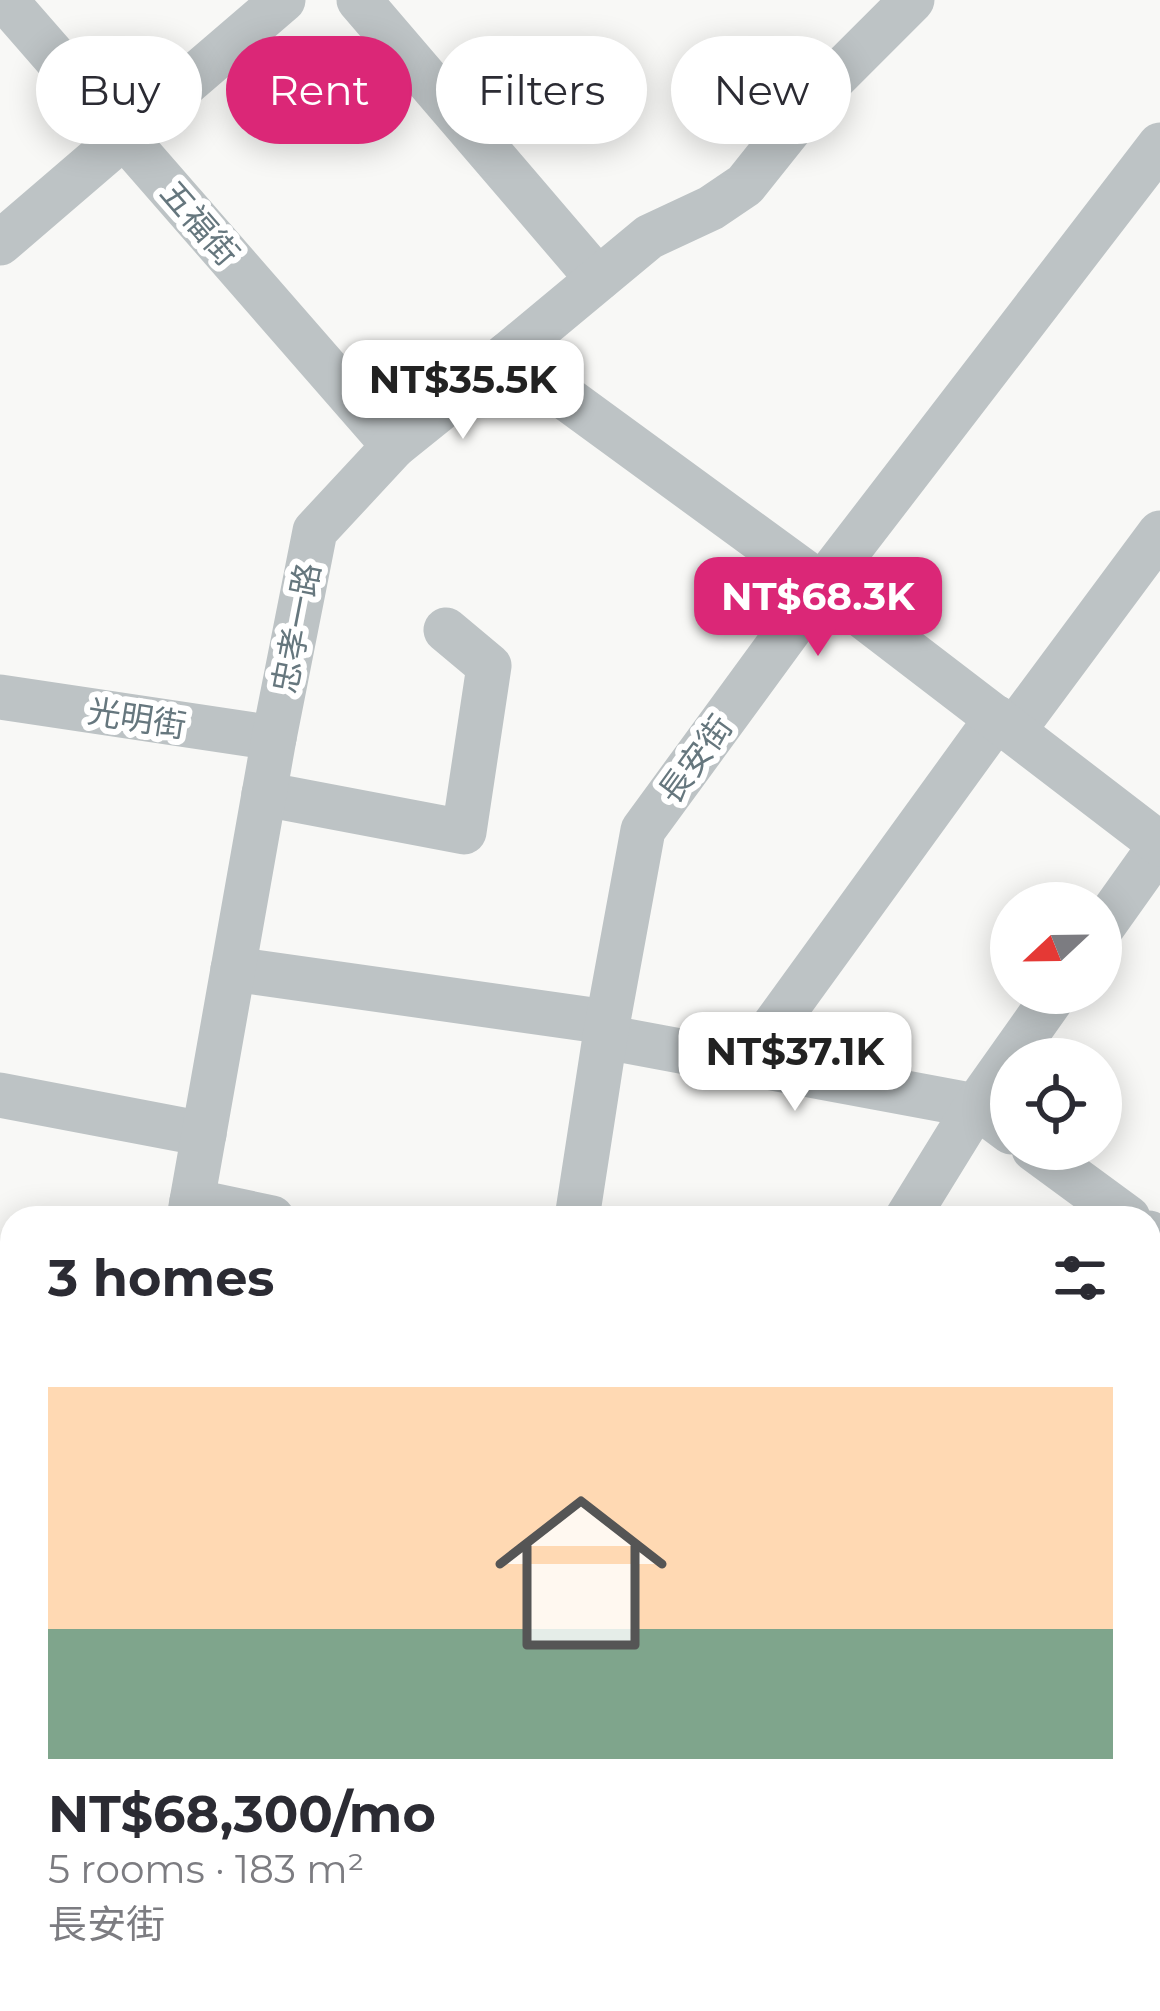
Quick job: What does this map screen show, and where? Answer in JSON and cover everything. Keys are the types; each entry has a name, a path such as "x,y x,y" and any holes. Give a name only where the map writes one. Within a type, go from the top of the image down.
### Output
{"street":[{"name":"五福街","path":"5,0 37,36"},
{"path":"202,69 284,0"},
{"path":"359,0 598,279"},
{"name":"忠孝一路","path":"192,1206 315,531 394,446 649,237 711,208 745,185 816,96 912,0"},
{"path":"0,243 114,144"},
{"name":"五福街","path":"132,144 394,446"},
{"name":"長安街","path":"579,1206 643,830 823,585 1160,145"},
{"path":"507,355 823,585 1160,845 1122,899"},
{"path":"747,1064 1005,724 1160,533"},
{"path":"264,794 464,832 489,666 446,629"},
{"name":"光明街","path":"0,697 274,738"},
{"path":"233,969 606,1030 990,1118"},
{"path":"0,1095 204,1134"},
{"path":"918,1206 990,1124"},
{"path":"1063,1170 1112,1206"}]}
